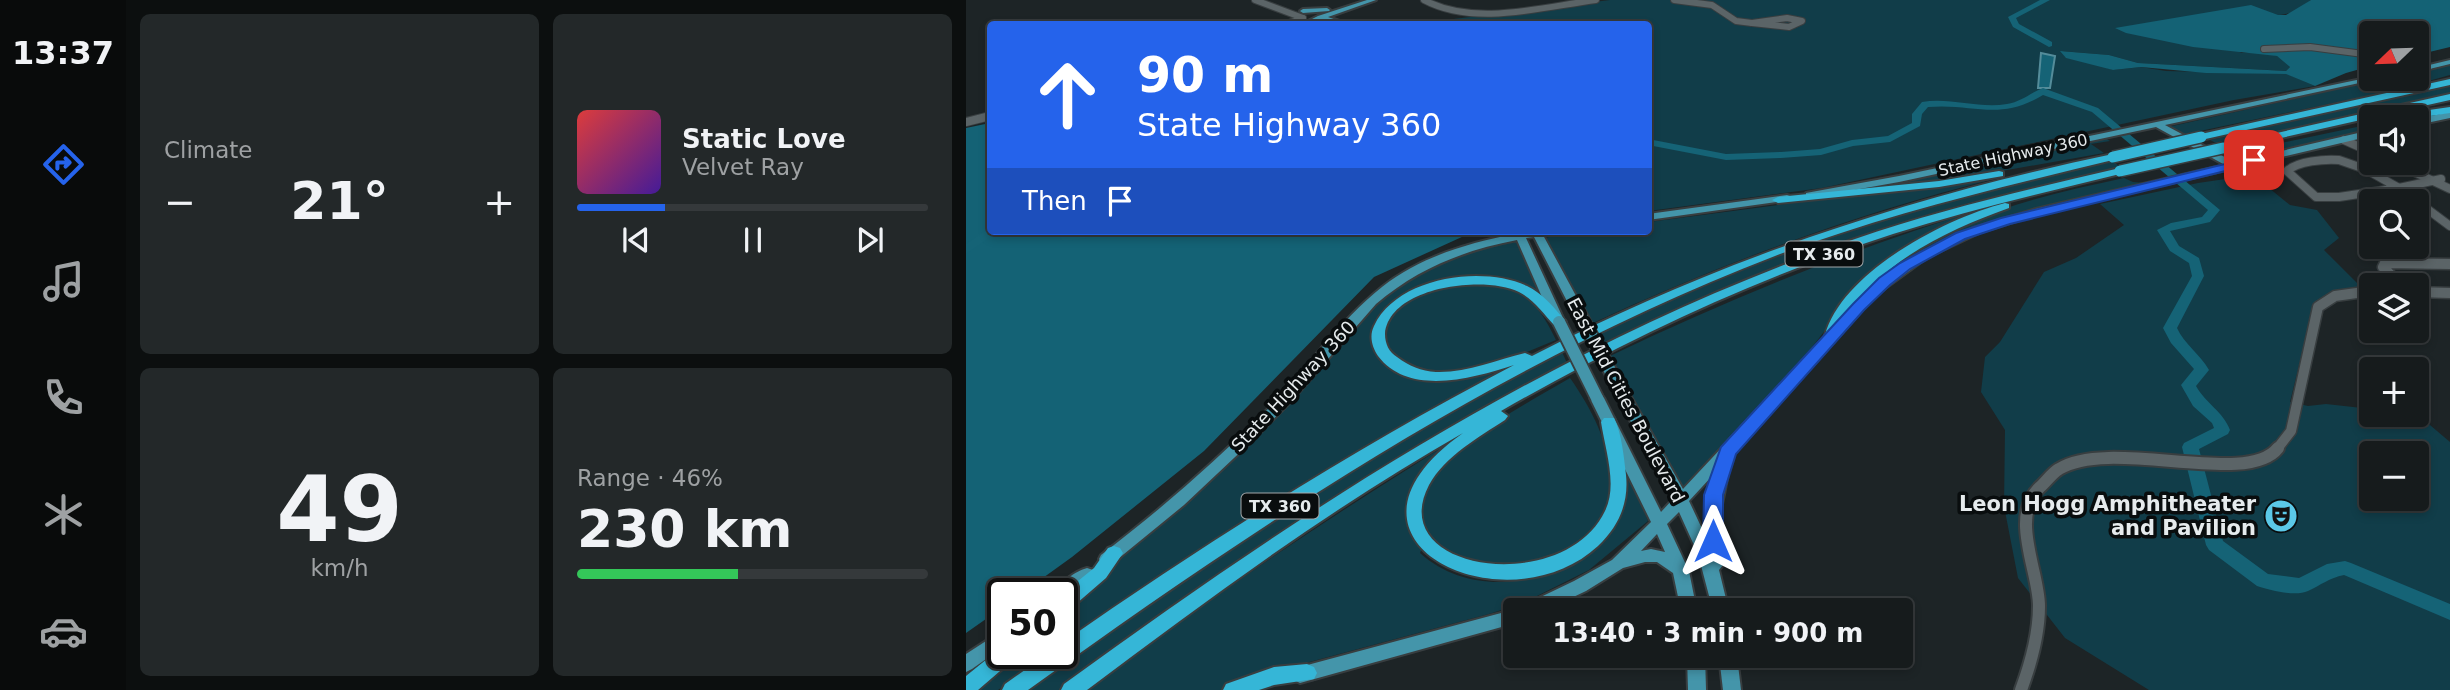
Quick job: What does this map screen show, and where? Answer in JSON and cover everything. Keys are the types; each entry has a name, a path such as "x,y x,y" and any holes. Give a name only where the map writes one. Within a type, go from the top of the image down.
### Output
{"highway":[{"path":"2402,93 2409,88 2450,77"},
{"name":"TX 360","path":"1012,690 1159,586 1304,491 1435,413 1563,345 1700,282 1809,240 1946,197 2077,164 2450,82"},
{"name":"TX 360","path":"1071,690 1197,598 1419,453 1564,371 1696,306 1830,252 1986,202 2450,97"},
{"path":"2429,114 2450,112"},
{"path":"2246,143 2267,142 2359,124"},
{"path":"1778,200 1939,184 2077,164"},
{"path":"1832,335 1835,323 1864,287 1919,243 1993,210 2091,182 2099,176"},
{"path":"1559,322 1533,296 1513,285 1488,280 1456,282 1422,291 1394,308 1379,328 1378,340 1382,351 1392,362 1424,374 1444,376 1485,370 1563,345"},
{"path":"1564,371 1451,451 1425,478 1417,494 1414,509 1416,524 1434,552 1471,570 1522,572 1573,554 1591,541 1605,527 1614,511 1618,495 1609,422"},
{"path":"1078,592 1100,573 1115,553"},
{"path":"966,688 988,669"},
{"path":"1233,690 1274,676 1307,673"}],"main road":[{"path":"1311,19 1357,0"},
{"path":"1311,19 1373,0"},
{"path":"1334,11 1332,19 1336,21"},
{"path":"2429,67 2450,62"},
{"name":"State Highway 360","path":"1652,216 1778,200 1899,179 2359,82"},
{"path":"2429,118 2450,112"},
{"path":"2158,125 2232,165"},
{"path":"1618,564 1728,452 1832,335 1885,282 1924,255 1961,236 2017,218 2359,136"},
{"path":"1475,244 1492,235"},
{"name":"State Highway 360","path":"1078,581 1115,553 1244,441 1377,296 1428,265 1475,244 1511,235"},
{"name":"East Mid Cities Boulevard","path":"1520,235 1559,322 1659,523 1681,571 1686,598"},
{"name":"East Mid Cities Boulevard","path":"1539,235 1703,545 1717,582 1719,598"},
{"path":"1717,582 1713,506 1728,452"},
{"path":"1553,598 1618,564 1654,554 1663,556 1681,571"},
{"path":"1257,690 1307,673 1503,620"},
{"path":"966,664 987,649"},
{"path":"1696,668 1697,690"},
{"path":"1729,668 1732,690"}],"street":[{"path":"1255,0 1311,19"},
{"path":"1272,0 1311,19"},
{"path":"1424,0 1441,9 1476,14 1596,0"},
{"path":"1674,0 1712,5 1736,21 1752,23 1783,18 1804,19"},
{"path":"1290,21 1294,18 1291,14"},
{"path":"2264,49 2310,47 2359,53"},
{"path":"2348,139 2359,142"},
{"path":"2348,139 2359,145"},
{"path":"2441,179 2395,187 2357,196 2317,198 2287,169 2340,160 2395,187 2425,203 2450,226"},
{"path":"2429,173 2450,183"},
{"path":"2420,175 2450,189"},
{"path":"2389,273 2383,267 2385,262 2450,264"},
{"path":"2021,690 2036,643 2038,624 2039,596 2026,527 2029,507 2037,489 2051,473 2076,462 2112,456 2207,465 2260,458 2287,441 2318,307 2341,294 2359,292"},
{"path":"2429,292 2450,293"}],"shaded area":[{"path":"1610,0 2311,0 2295,12 2280,15 2240,53 2274,55 2290,67 2286,71 2138,63 2109,55 2061,51 2113,70 2141,67 2166,71 2287,74 2315,86 2234,100 1822,188 1652,211 1652,21 1442,21"},
{"path":"2311,0 2450,0 2450,47 2429,52 2429,21 2359,21 2359,69 2315,86 2286,74 2206,73 2141,67 2113,70 2066,58 2060,51 2109,55 2138,63 2286,71 2290,67 2277,56 2193,47 2126,33 2115,28 2251,5 2278,15 2286,15"},
{"path":"2041,53 2055,56 2050,88 2038,88"},
{"path":"2450,64 2450,75 2429,81 2429,69"},
{"path":"2359,85 2359,91 2390,91 2181,135 2168,127"},
{"path":"2450,86 2450,93 2397,105 2366,105 2429,91"},
{"path":"2359,106 2359,114 2220,145 2210,140"},
{"path":"987,124 987,235 1466,235 1374,277 1204,451 1043,578 987,578 987,618 966,633 966,128"},
{"path":"2359,127 2359,134 2236,162 2219,156"},
{"path":"2105,138 2110,141 2091,144 2104,153 1934,183 1866,187"},
{"path":"2113,161 2120,167 1965,204 1834,246 1717,292 1603,344 1598,333 1754,266 1850,230 1948,201"},
{"path":"2253,175 2290,205 2317,210 2339,238 2324,250 2359,285 2359,289 2324,298 2314,304 2290,402 2308,406 2326,404 2359,408 2359,427 2429,427 2429,424 2450,442 2450,690 2149,690 2065,638 2018,578 2004,506 2005,430 1981,392 1985,357 2000,342 2044,272 2076,258 2124,225 2100,204 2198,183"},
{"path":"1996,176 1998,178 1894,207 1792,241 1593,323 1544,238 1560,235 1652,235 1652,222"},
{"path":"2124,178 2146,183 2041,208 1964,232 1921,253 1869,289 1895,265 1955,228 2022,203"},
{"path":"1988,207 1991,209 1936,231 1851,297 1795,369 1683,490 1610,356 1796,274"},
{"path":"1515,240 1541,294 1537,295 1492,279 1413,293 1375,330 1405,373 1489,372 1493,375 1274,504 1078,634 1078,595 1171,513 1372,308 1421,274 1457,257"},
{"path":"1486,283 1512,290 1530,301 1556,340 1494,364 1455,372 1433,372 1413,367 1398,359 1388,347 1384,334 1388,320 1401,307 1438,289"},
{"path":"1562,352 1567,363 1419,446 1062,690 1022,690 1053,669 1078,669 1078,652 1337,476"},
{"path":"1570,378 1594,418 1609,462 1611,484 1608,506 1598,526 1578,546 1537,564 1468,564 1443,550 1426,529 1422,517 1425,490 1432,477 1460,448 1478,435"},
{"path":"1475,427 1410,503 1409,521 1422,548 1420,553 1457,575 1478,580 1499,582 1541,576 1582,560 1579,557 1622,481 1631,479 1648,521 1589,570 1533,598 1503,598 1503,609 1489,614 1287,668 1221,690 1088,690 1278,553"},
{"path":"995,669 1028,669 998,690 971,690"}],"waterway":[{"path":"2046,0 2012,17 2016,25 2049,44"},
{"path":"1652,143 1726,157 1821,152 1852,143 1890,139 1917,124 1917,114 1925,104 2011,107 2043,91 2095,110 2214,210 2206,220 2175,225 2163,230 2174,248 2195,261 2198,276 2170,328 2176,340 2202,370 2188,385 2198,403 2219,421 2222,430 2190,447 2215,545 2264,581 2301,586 2327,571 2345,568 2450,612"},
{"path":"966,250 987,235"},
{"path":"1065,235 1079,235"}],"place":[{"name":"Leon Hogg Amphitheater and Pavilion","path":"2281,516"}],"route":[{"path":"1713,541 1714,495 1728,452 1872,293 1905,266 1961,236 2006,221 2254,160"}]}
